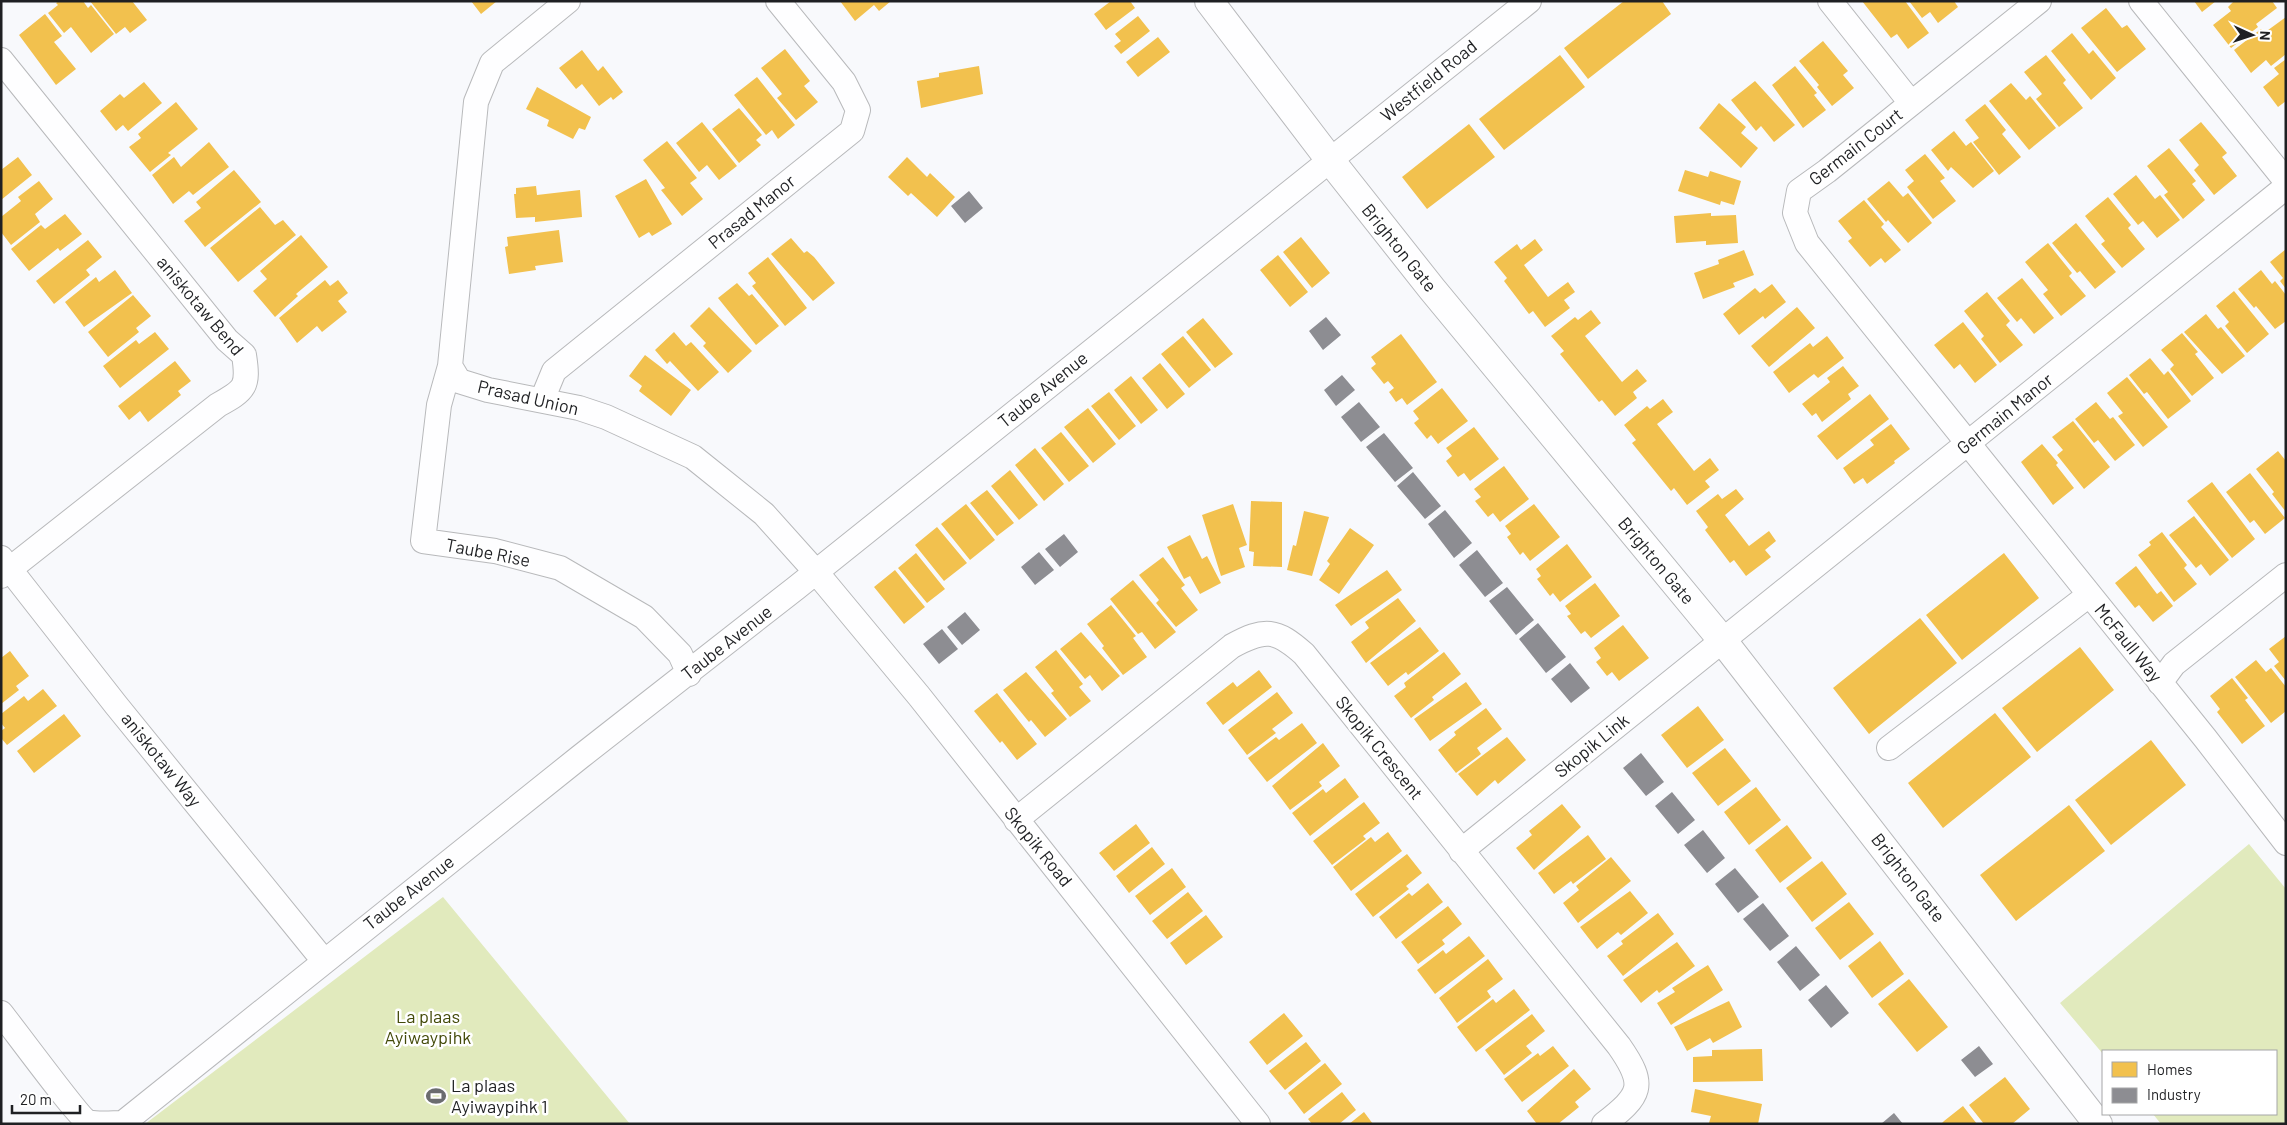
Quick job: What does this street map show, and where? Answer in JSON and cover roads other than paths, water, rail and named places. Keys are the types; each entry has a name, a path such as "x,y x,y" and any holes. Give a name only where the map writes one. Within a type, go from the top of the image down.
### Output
{"street":[{"path":"450,366 476,102 492,63 568,1"},
{"name":"Prasad Manor","path":"542,400 554,371 852,131 858,110 844,82 778,1"},
{"name":"Brighton Gate","path":"1209,1 1330,160 1432,289 1723,642 2098,1124"},
{"name":"Westfield Road","path":"1330,160 1528,1"},
{"path":"1830,1 1911,103"},
{"name":"Germain Court","path":"1968,444 1807,243 1795,213 1799,191 1827,172 2040,1"},
{"path":"2142,1 2286,180"},
{"name":"aniskotaw Bend","path":"1,60 227,340 244,355 248,376 242,391 218,405 4,568"},
{"name":"Taube Avenue","path":"123,1123 580,757 689,674 1330,160"},
{"name":"Germain Manor","path":"1723,642 2286,187"},
{"name":"Prasad Union","path":"450,366 459,381 488,390 542,400 606,417 693,457 764,514 816,572"},
{"name":"Taube Rise","path":"450,366 439,405 423,541 495,552 560,568 644,617 680,654 689,674"},
{"name":"McFaull Way","path":"1968,444 2286,843"},
{"name":"aniskotaw Way","path":"4,568 324,961"},
{"name":"Skopik Road","path":"816,572 919,696 1258,1124"},
{"path":"2160,683 2174,664 2286,575"},
{"path":"1890,748 2089,595"},
{"name":"Skopik Crescent","path":"1016,820 1232,646 1248,637 1263,633 1279,635 1304,654 1635,1068 1637,1088 1628,1103 1604,1124"},
{"name":"Skopik Link","path":"1461,851 1723,642"},
{"path":"1,1014 76,1112 88,1122 123,1123"}],"place":[{"name":"La plaas Ayiwaypihk 1","path":"436,1096"}],"park label":[{"name":"La plaas Ayiwaypihk","path":"428,1027"}]}
